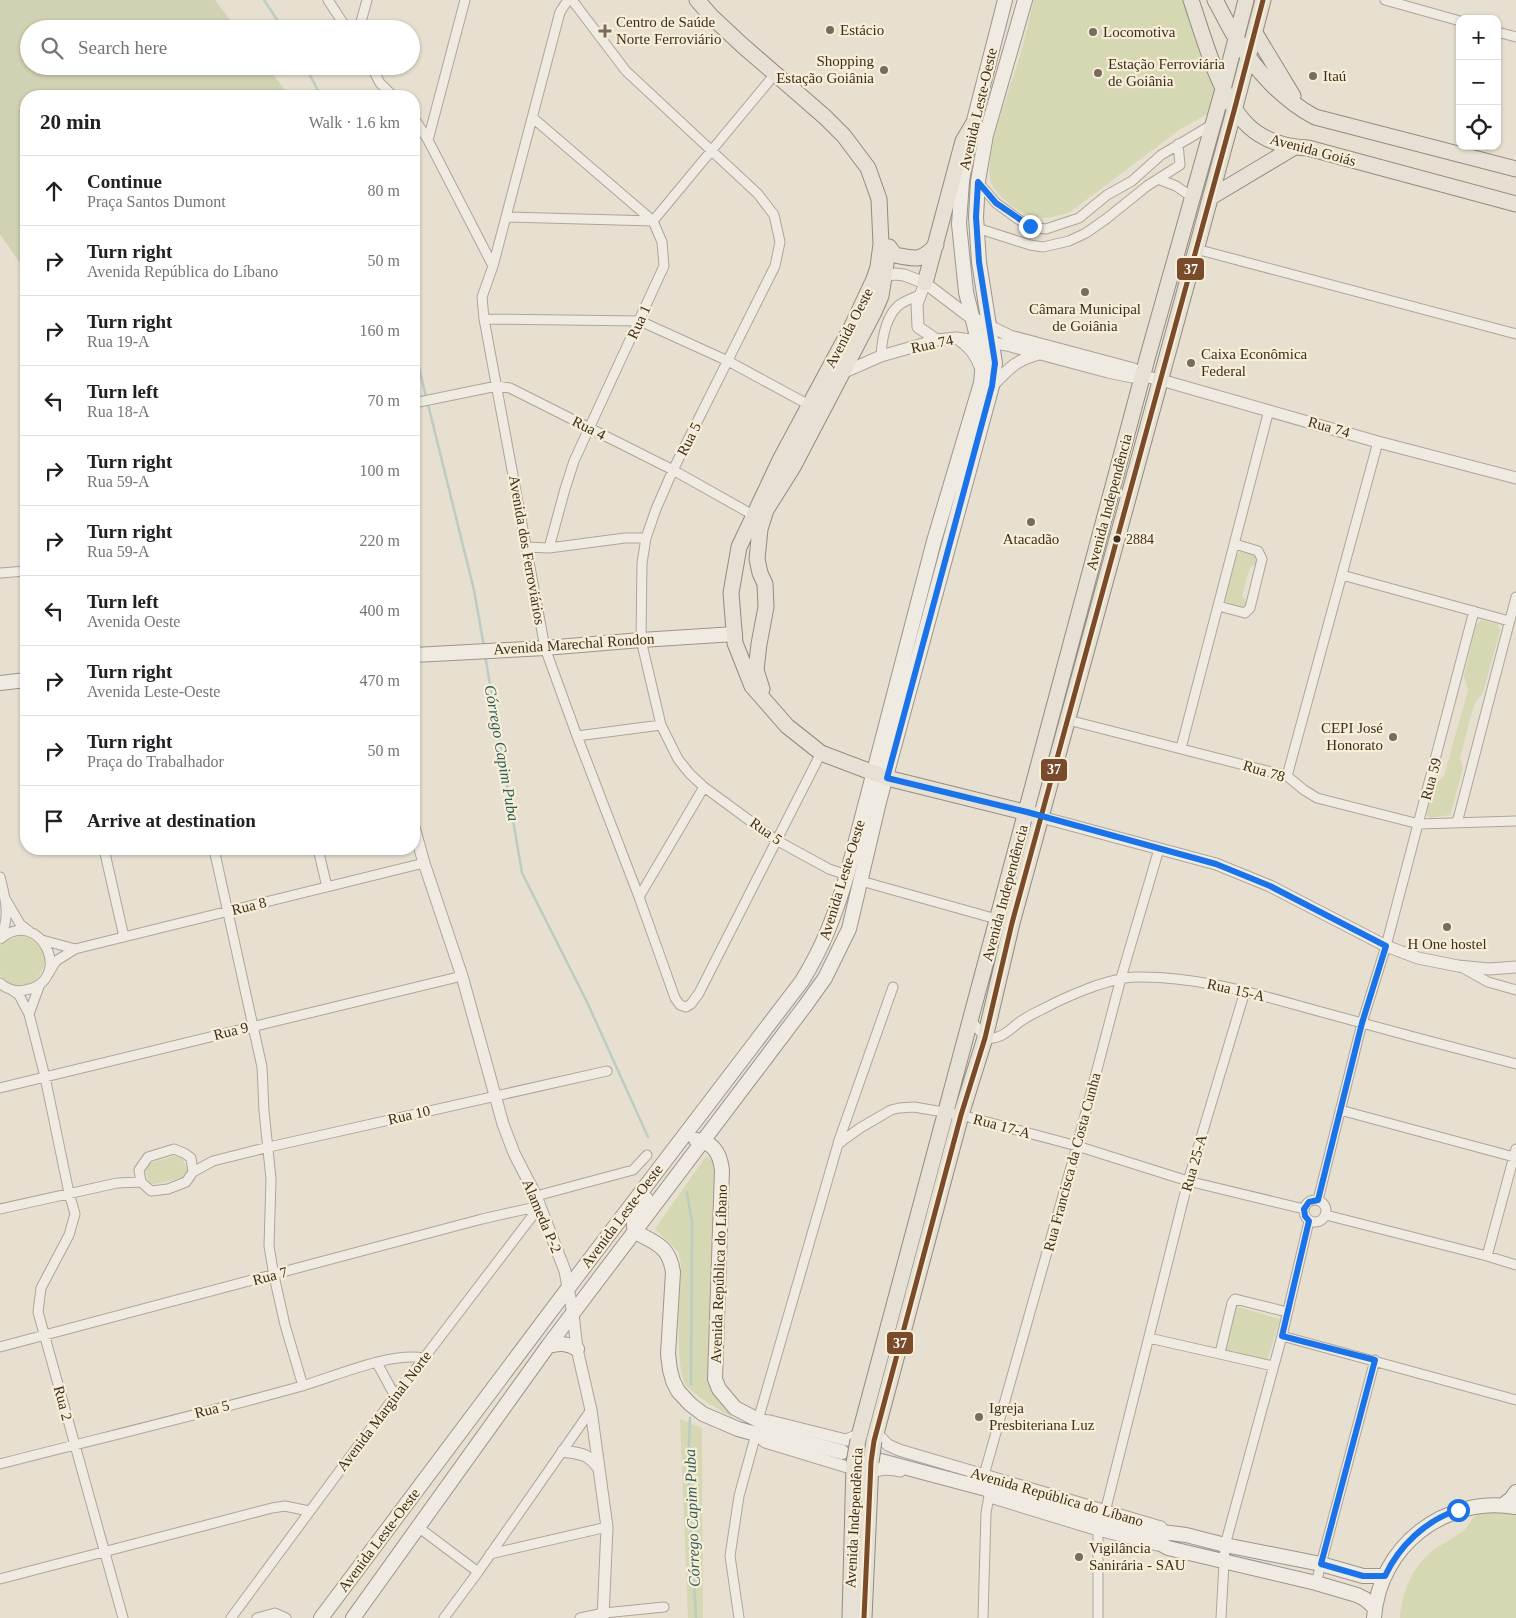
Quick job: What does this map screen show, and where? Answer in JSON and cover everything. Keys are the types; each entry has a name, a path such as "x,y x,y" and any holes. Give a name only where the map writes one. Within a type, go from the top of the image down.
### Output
{"main road":[{"name":"Avenida Oeste","path":"697,0 712,17 844,136 868,168 879,199 878,267 881,296 793,467 766,510 760,529 757,559 765,584 766,607 756,670 766,700"},
{"name":"Avenida Oeste","path":"710,0 751,41 830,110 857,138 874,165 886,197 891,226 889,247 879,277 809,405 753,515 739,547 731,593 734,634 735,643 752,686 787,726 821,753 880,775 1042,817"},
{"name":"Avenida Leste-Oeste","path":"987,385 966,292 959,224 965,161 972,124 1004,0"},
{"name":"Avenida Leste-Oeste","path":"321,1618 569,1287 802,981 822,946 832,922 880,775 987,385 995,363 979,262 977,228 978,182 986,135 1025,0"},
{"name":"Avenida Goiás","path":"1192,0 1208,51 1234,111 1246,125 1264,138 1292,148 1308,148 1516,204"},
{"path":"1215,0 1249,58 1287,100 1314,118 1516,169"},
{"name":"Avenida Independência","path":"864,1618 875,1437 961,1115 985,1038 1005,922 1027,812 1143,376 1246,0"},
{"name":"Avenida Independência","path":"850,1618 854,1466 858,1437 971,1020 1042,817 1249,58 1263,0"},
{"path":"1255,33 1301,110"},
{"path":"922,289 937,244 963,141 972,124"},
{"path":"1211,197 1292,148"},
{"path":"889,247 895,254 914,259 922,258 937,244"},
{"path":"734,575 753,571 760,573"},
{"path":"734,634 751,631 763,620"},
{"name":"Avenida Marechal Rondon","path":"420,655 545,648 734,634"},
{"path":"0,683 20,681"},
{"name":"Avenida Leste-Oeste","path":"353,1618 548,1346 825,978 849,929 880,775"},
{"path":"678,1144 696,1140 703,1141"},
{"name":"Avenida República do Líbano","path":"703,1141 716,1150 721,1158 722,1170 715,1379 724,1395 735,1408 782,1436"},
{"path":"635,1232 633,1220 655,1185 657,1171"},
{"name":"Avenida República do Líbano","path":"635,1232 663,1248 668,1253 671,1262 673,1272 668,1354 670,1370 678,1391 690,1404 703,1414 720,1422 756,1434 782,1436 842,1452"},
{"path":"904,1265 920,1270"},
{"path":"548,1346 562,1343 577,1350"},
{"name":"Avenida República do Líbano","path":"874,1466 1132,1528 1186,1535 1225,1545 1321,1564 1363,1576 1385,1576"},
{"path":"1374,1613 1385,1576 1392,1563 1421,1530 1450,1512 1485,1506 1510,1506 1511,1499 1516,1492"},
{"name":"Avenida República do Líbano","path":"1132,1528 1168,1548 1316,1583 1357,1595 1365,1599 1374,1613"}],"street":[{"path":"328,0 341,20"},
{"path":"361,20 367,0"},
{"path":"428,140 465,0"},
{"name":"Avenida dos Ferroviários","path":"570,0 560,12 493,266 482,297 484,319 545,648 676,998 680,1004 686,1007 691,1004 699,993 776,840"},
{"name":"Rua 5","path":"570,0 626,71 758,194 774,215 780,242 775,266 673,470 646,538 642,563 641,640 661,725 678,759 704,787 776,840 829,869 847,875"},
{"path":"1385,0 1456,20"},
{"path":"1501,33 1516,37"},
{"path":"506,217 652,221 775,74"},
{"path":"376,75 387,90"},
{"name":"Rua 1","path":"533,118 652,221 662,242 664,266 574,461 549,548"},
{"path":"978,182 996,203 1018,220 1030,226 1046,229 1079,218 1107,196 1132,181 1161,154 1213,124"},
{"path":"420,127 493,266"},
{"path":"977,228 1030,246 1043,247 1069,241 1086,233 1180,164 1178,144"},
{"path":"1158,179 1176,186 1192,197"},
{"path":"1196,249 1516,334"},
{"name":"Rua 74","path":"879,277 904,275 922,289 945,300 988,327 1010,336 1134,369 1143,376"},
{"path":"922,289 917,310 918,327 937,340"},
{"path":"881,356 882,338 891,316 898,306 922,289"},
{"path":"484,319 640,321 728,361 809,405"},
{"path":"956,338 968,346 978,360 987,385"},
{"name":"Rua 74","path":"840,374 881,356 937,340 956,338 1007,344 1108,372 1161,380 1378,442 1516,478"},
{"name":"Avenida Leste-Oeste","path":"987,385 1014,363 1040,353"},
{"name":"Rua 4","path":"420,402 497,386 510,388 673,470 753,515"},
{"path":"1181,748 1269,410"},
{"path":"1287,776 1378,442"},
{"path":"526,547 549,548 625,538 646,538"},
{"path":"1218,606 1244,613 1250,608 1262,559 1258,551 1235,544"},
{"path":"0,573 20,571"},
{"path":"1342,574 1509,621"},
{"path":"1457,823 1516,597"},
{"name":"Rua 59","path":"1318,1200 1362,1023 1386,946 1474,611"},
{"name":"Rua 78","path":"1068,720 1287,776 1317,798 1419,824 1516,822"},
{"path":"577,736 661,725"},
{"path":"776,840 821,753"},
{"path":"639,897 704,787"},
{"name":"Avenida Oeste","path":"1042,817 1216,864 1270,886 1386,946 1418,958 1458,966 1489,969 1516,968"},
{"name":"Alameda P-2","path":"420,849 462,976 508,1139 538,1201 565,1271 569,1287 577,1350 591,1410 607,1527 603,1616"},
{"name":"Rua Francisca da Costa Cunha","path":"984,1475 1078,1146 1121,978 1159,849"},
{"path":"105,855 124,937"},
{"path":"215,855 262,1067 272,1179 269,1246 285,1325 303,1386"},
{"path":"319,855 327,887"},
{"name":"Rua 8","path":"29,1014 40,984 56,961 75,949 424,863"},
{"path":"0,877 5,898 5,928 0,938"},
{"path":"860,881 1005,922"},
{"path":"5,898 20,924 42,940 48,948 50,967 46,976"},
{"path":"0,938 14,931 34,934"},
{"name":"Rua 8","path":"42,940 75,949"},
{"name":"Avenida Oeste","path":"1458,966 1488,982 1516,990"},
{"name":"Rua 9","path":"0,1088 462,976"},
{"name":"Rua 15-A","path":"985,1038 990,1039 1006,1034 1021,1021 1041,1009 1088,989 1121,978 1184,978 1245,991 1516,1064"},
{"path":"1,984 12,990 22,991 40,984"},
{"path":"758,1420 838,1144 894,987"},
{"name":"Rua 2","path":"12,990 19,995 29,1014 75,1214 69,1235 41,1288 38,1312 123,1618"},
{"name":"Rua 25-A","path":"1105,1512 1188,1181 1245,991"},
{"path":"971,1020 985,1038"},
{"name":"Rua 10","path":"193,1172 213,1161 268,1147 607,1071"},
{"name":"Rua 17-A","path":"838,1144 884,1114 899,1108 914,1107 961,1115 1078,1146 1188,1181 1304,1209"},
{"path":"1340,1110 1515,1153 1487,1256"},
{"path":"117,1183 139,1170 148,1157 174,1149 191,1158 193,1172 186,1182 168,1189 151,1190 142,1182 139,1170"},
{"name":"Rua 7","path":"0,1347 482,1220 633,1170 647,1155"},
{"name":"Rua 10","path":"191,1158 213,1161"},
{"path":"0,1209 117,1183 142,1182"},
{"path":"1318,1200 1326,1207 1326,1215 1318,1222 1309,1221 1305,1216 1304,1209 1309,1202 1318,1200"},
{"name":"Avenida Marginal Norte","path":"231,1618 538,1201"},
{"path":"1326,1215 1516,1265"},
{"path":"1221,1618 1225,1545 1282,1336 1309,1221"},
{"path":"1220,1353 1232,1303 1235,1299 1287,1312"},
{"path":"1282,1336 1516,1400"},
{"path":"1149,1338 1273,1366"},
{"name":"Rua 5","path":"0,1464 303,1386 377,1363 404,1357 424,1358"},
{"path":"1316,1583 1375,1360"},
{"path":"377,1363 395,1396"},
{"path":"444,1618 591,1410"},
{"name":"Avenida República do Líbano","path":"758,1420 770,1421 846,1440 858,1437"},
{"path":"739,1618 730,1556 739,1496 756,1434"},
{"name":"Avenida República do Líbano","path":"756,1434 765,1442 854,1466"},
{"name":"Avenida República do Líbano","path":"875,1437 899,1450 1186,1535"},
{"path":"563,1451 585,1454 592,1459 600,1470"},
{"name":"Avenida República do Líbano","path":"874,1466 879,1470 896,1470 989,1496 1098,1530 1168,1548"},
{"path":"983,1618 986,1513 989,1496"},
{"path":"0,1579 272,1508 285,1506 309,1511"},
{"path":"418,1527 478,1572"},
{"path":"490,1554 607,1527"},
{"path":"1098,1530 1098,1618"},
{"path":"580,1618 664,1606"},
{"path":"257,1618 275,1613 286,1618"}],"green space":[{"path":"0,0 215,0 230,20 20,20 20,75 273,75 285,90 20,90 20,263 0,234"},
{"path":"1034,0 1184,0 1218,80 1209,113 1179,130 1070,212 1043,218 1030,216 1013,207 994,188 990,174 990,159 998,123 1021,52"},
{"path":"1241,552 1254,555 1258,560 1256,564 1250,567 1242,596 1247,602 1246,607 1242,608 1229,605 1225,600 1236,555"},
{"path":"1481,620 1498,624 1500,631 1483,693 1475,703 1470,719 1460,758 1463,768 1450,815 1430,818 1426,814 1435,784 1444,776 1468,690 1464,676 1476,625"},
{"path":"20,936 36,941 43,950 45,961 41,972 33,981 23,986 12,985 0,975 0,947 6,940"},
{"path":"180,1154 190,1174 182,1178 149,1185 144,1165"},
{"path":"706,1156 712,1160 716,1170 709,1381 718,1400 733,1418 701,1398 686,1385 682,1375 679,1346 681,1266 679,1252 655,1229"},
{"path":"1235,1306 1280,1319 1267,1361 1224,1350"},
{"path":"680,1419 702,1428 703,1618 688,1618"},
{"path":"1481,1512 1503,1512 1516,1515 1516,1618 1400,1618 1405,1591 1423,1559 1463,1531 1475,1516"}],"waterway":[{"name":"Córrego Capim Puba","path":"264,0 277,20"},
{"name":"Córrego Capim Puba","path":"310,75 318,90"},
{"name":"Córrego Capim Puba","path":"420,372 474,590 484,647"},
{"name":"Córrego Capim Puba","path":"485,655 522,873 587,1002 648,1137"},
{"name":"Córrego Capim Puba","path":"687,1192 692,1223 691,1385"},
{"name":"Córrego Capim Puba","path":"690,1418 688,1466 696,1618"}],"transit line":[{"name":"37","path":"864,1618 871,1462 874,1441 961,1115 985,1038 1012,923 1263,0"}],"place":[{"name":"Estácio","path":"830,30"},
{"name":"Centro de Saúde Norte Ferroviário","path":"605,31"},
{"name":"Locomotiva","path":"1093,32"},
{"name":"Shopping Estação Goiânia","path":"884,70"},
{"name":"Estação Ferroviária de Goiânia","path":"1098,73"},
{"name":"Itaú","path":"1313,76"},
{"name":"Câmara Municipal de Goiânia","path":"1085,292"},
{"name":"Caixa Econômica Federal","path":"1191,363"},
{"name":"Atacadão","path":"1031,522"},
{"name":"2884","path":"1117,539"},
{"name":"CEPI José Honorato","path":"1393,737"},
{"name":"H One hostel","path":"1447,927"},
{"name":"Igreja Presbiteriana Luz","path":"979,1417"},
{"name":"Vigilância Sanirária - SAU","path":"1079,1557"}],"route":[{"path":"1030,226 1018,220 996,203 978,182 976,217 979,262 995,363 992,386 887,778 902,780 1027,812 1216,864 1270,886 1386,946 1362,1023 1318,1200 1309,1202 1304,1209 1305,1216 1309,1221 1282,1336 1375,1360 1321,1564 1363,1576 1385,1576 1397,1556 1421,1530 1435,1520 1458,1510"}]}
